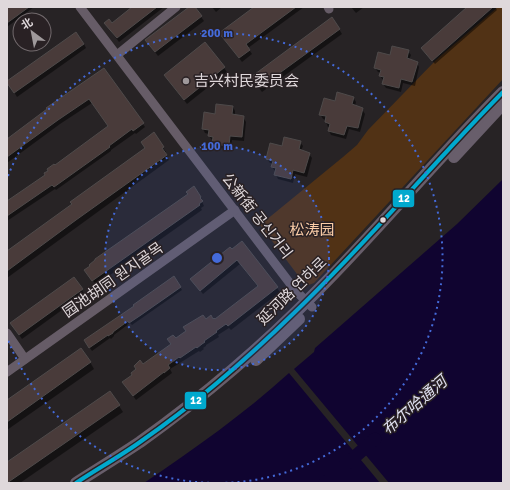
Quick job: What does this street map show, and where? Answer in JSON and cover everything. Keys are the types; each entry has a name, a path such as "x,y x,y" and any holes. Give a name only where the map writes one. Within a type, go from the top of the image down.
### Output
{"main road":[{"name":"延河路 연하로","path":"89,483 140,450 238,375 271,346 351,256 479,116 503,92"},
{"name":"延河路 연하로","path":"76,483 139,443 215,385 309,304 321,299 503,104"}],"street":[{"name":"公新街 공신거리","path":"80,7 295,290 309,304"},
{"path":"117,55 176,7"},
{"name":"园池胡同 원지골목","path":"7,372 234,210"},
{"path":"7,333 25,359"}],"green space":[{"name":"松涛园","path":"498,7 503,7 503,79 314,283 306,286 260,225 357,145 368,130 436,60"}],"water":[{"path":"503,179 503,483 389,483 294,369 314,352 315,348 457,224"},
{"path":"289,373 380,483 144,483 237,417"}],"building":[{"path":"7,7 29,7 22,12 12,12 12,19 7,23"},
{"path":"132,7 157,7 117,38 104,23 109,19 112,23"},
{"path":"189,7 195,7 202,16 155,52 145,40"},
{"path":"254,7 296,7 246,44 250,50 239,58 219,33"},
{"path":"467,7 493,7 432,61 421,48"},
{"path":"332,17 340,29 259,88 251,77"},
{"path":"76,32 84,44 14,93 7,81 48,52 52,52 52,49"},
{"path":"205,42 225,67 184,100 164,75"},
{"path":"392,46 409,50 407,58 418,62 412,82 401,79 399,88 382,84 384,77 379,76 381,70 374,68 378,52 390,55"},
{"path":"104,68 144,123 133,131 132,129 109,146 110,147 54,187 52,185 7,216 7,201 45,175 44,173 48,171 47,169 54,164 55,165 108,126 89,99 7,157 7,139 47,109 46,108"},
{"path":"337,92 354,97 352,104 363,108 358,128 347,126 344,135 328,131 330,124 325,122 326,116 319,115 324,98 335,101"},
{"path":"216,104 233,106 232,114 244,116 242,137 230,136 229,146 212,144 213,137 208,136 209,130 202,129 204,112 215,114"},
{"path":"154,132 164,147 162,148 167,155 7,271 7,251 72,204 70,202 145,148 141,142"},
{"path":"284,137 301,141 299,149 310,153 304,173 293,170 291,179 274,175 276,168 271,167 273,161 266,159 270,143 282,146"},
{"path":"194,186 203,201 199,204 200,205 92,281 84,270 90,266 89,265 95,259 188,194 186,192"},
{"path":"242,241 278,287 228,326 226,324 216,331 217,332 197,348 196,347 168,365 170,368 133,396 122,382 132,375 131,373 136,369 134,366 140,360 143,364 171,344 167,339 173,335 176,338 186,331 183,327 203,315 206,319 211,315 213,319 215,319 258,286 237,260 200,291 190,279 230,247 232,249"},
{"path":"174,276 181,287 129,323 128,321 113,333 89,348 84,340 134,306 133,305"},
{"path":"74,277 83,289 19,335 10,323"},
{"path":"81,348 91,362 7,422 7,400"},
{"path":"110,391 120,405 7,483 7,462"}],"waterway":[{"name":"布尔哈通河","path":"325,483 375,439"}],"transit line":[{"name":"12","path":"76,483 124,453 181,412 201,397 258,347 295,312 374,231 503,92"}],"place":[{"name":"吉兴村民委员会","path":"186,81"}]}
